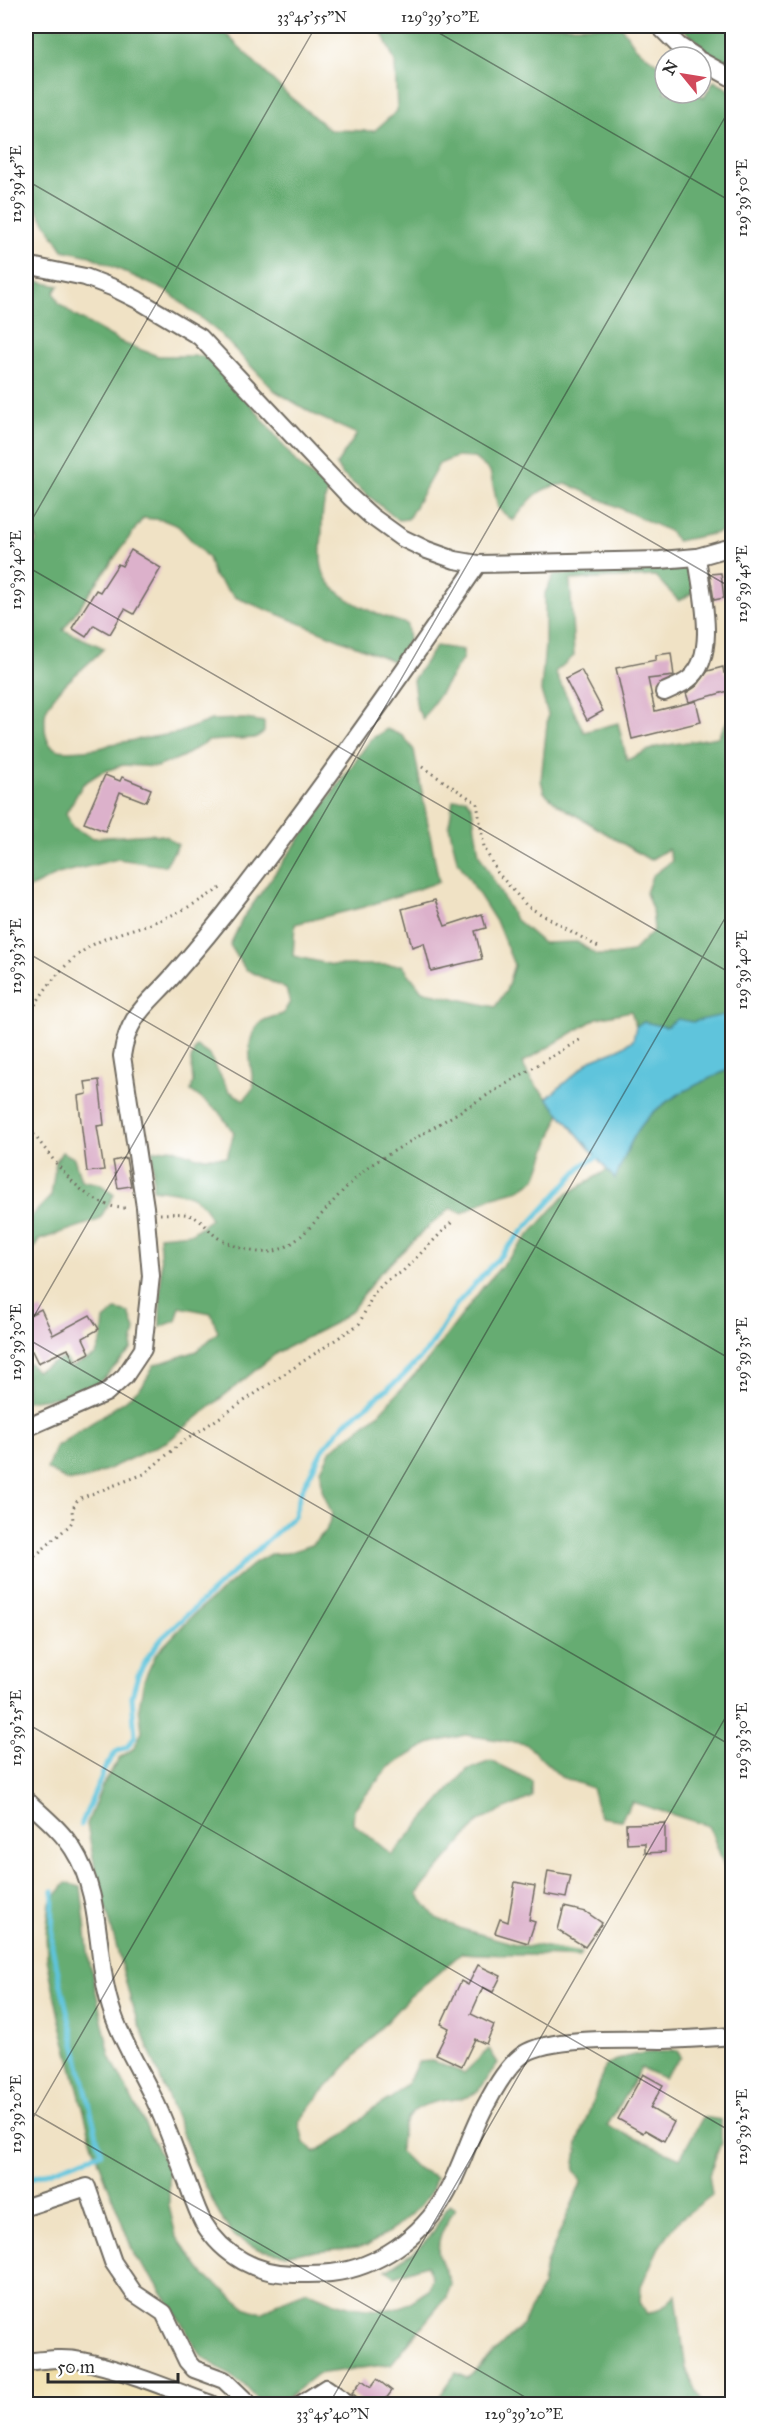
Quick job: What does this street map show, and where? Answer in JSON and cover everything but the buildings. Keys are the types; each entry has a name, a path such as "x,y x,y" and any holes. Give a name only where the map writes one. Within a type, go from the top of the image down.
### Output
{"street":[{"path":"659,26 678,45"},
{"path":"713,68 732,78"},
{"path":"26,265 85,277 114,288 200,337 350,497 400,537 427,550 455,560 478,564 660,560 697,557 732,547"},
{"path":"664,692 689,679 700,666 706,646 706,628 697,557"},
{"path":"26,1428 106,1392 125,1376 143,1349 151,1276 146,1210 122,1056 124,1040 133,1021 143,1006 171,978 240,895 339,763 478,564"},
{"path":"26,1800 55,1827 73,1849 86,1875 103,1980 112,2012 126,2047 153,2096 203,2222 243,2262 265,2272 332,2273 352,2269 406,2243 445,2197 478,2119 492,2093 505,2073 524,2054 542,2046 569,2043 732,2036"},
{"path":"26,2207 87,2187 113,2262 134,2293 164,2313 187,2361 194,2369 224,2380 249,2404"},
{"path":"26,2362 53,2358 80,2360 211,2404"},
{"path":"301,2404 326,2388 346,2402"}],"path":[{"path":"422,768 477,802 484,847 497,872 526,906 600,948"},
{"path":"26,1020 39,997 77,956 97,943 168,917 224,886"},
{"path":"26,1125 78,1187 99,1201 124,1208 186,1213 200,1221 210,1233 241,1249 262,1253 285,1248 306,1233 339,1194 369,1166 581,1039"},
{"path":"26,1564 70,1525 73,1520 72,1510 78,1499 144,1474 180,1444 359,1323 374,1293 386,1281 402,1272 452,1222"}],"green space":[{"path":"26,26 218,26 289,96 330,130 374,131 397,111 395,62 379,26 621,26 636,48 653,60 653,105 713,105 714,81 732,91 732,526 717,533 677,541 669,531 568,484 557,485 536,495 513,521 498,508 490,471 474,458 456,457 439,464 408,519 398,520 342,474 336,465 357,434 315,415 275,391 218,332 168,292 90,256 63,250 32,202 26,199"},
{"path":"680,26 732,26 732,64 713,54 713,45 701,45"},
{"path":"26,279 59,286 54,292 59,303 75,316 125,344 158,356 203,356 231,379 296,462 328,491 323,511 321,553 322,569 330,583 338,592 360,606 407,624 409,640 393,661 235,597 214,576 208,558 178,526 163,520 143,518 63,630 104,648 66,683 47,708 45,727 49,742 52,747 63,751 95,749 111,744 178,733 211,720 245,719 264,722 264,732 255,738 208,741 182,757 157,767 123,765 100,773 83,784 66,813 72,827 93,838 153,834 166,836 178,845 165,866 118,859 58,874 26,890 26,567 37,539 29,530 26,530 26,391 30,386 26,383"},
{"path":"689,568 694,592 679,601 655,576 570,580 574,656 555,672 584,732 618,723 627,760 656,747 718,737 732,713 732,1015 692,1022 678,1019 666,1027 644,1022 636,1026 631,1011 597,1018 522,1063 532,1081 560,1113 536,1179 519,1190 490,1198 463,1213 451,1208 378,1275 352,1310 335,1323 278,1352 168,1441 87,1479 67,1481 47,1469 55,1447 125,1401 143,1385 154,1365 197,1351 218,1332 211,1313 180,1307 176,1321 160,1327 159,1236 192,1233 211,1219 201,1203 194,1198 180,1193 153,1189 153,1151 171,1148 197,1157 227,1157 234,1133 219,1112 191,1091 193,1082 191,1060 196,1046 209,1055 229,1091 244,1100 254,1087 250,1044 255,1029 268,1018 283,1014 290,1002 286,989 245,969 230,945 243,918 371,739 387,729 403,736 414,750 439,882 364,907 295,924 293,956 333,965 402,965 422,991 495,1007 506,991 514,965 497,923 457,860 449,826 453,800 466,798 472,807 479,854 515,919 543,943 577,942 597,955 612,955 632,952 654,930 652,909 646,893 652,876 672,861 668,849 650,860 557,804 544,792 541,780 548,714 541,691 545,645 545,593 554,575"},
{"path":"436,646 463,650 463,658 423,719 417,709 413,680"},
{"path":"732,1068 732,1886 709,1826 632,1802 621,1820 600,1817 592,1788 561,1777 526,1744 465,1735 428,1744 389,1767 354,1809 353,1823 392,1855 467,1770 491,1761 532,1781 532,1797 479,1821 417,1894 436,1918 462,1929 526,1947 535,1945 581,1953 579,1957 462,1953 407,1999 317,2098 299,2122 304,2143 315,2152 343,2136 371,2110 393,2097 407,2084 418,2062 432,2061 464,2073 489,2049 498,2063 478,2090 465,2098 435,2102 417,2109 410,2114 402,2130 400,2152 415,2167 436,2177 432,2190 420,2206 395,2228 367,2246 283,2254 260,2250 235,2237 219,2214 192,2158 133,2009 94,1862 87,1824 102,1786 119,1758 133,1749 142,1732 139,1707 144,1680 156,1654 194,1614 254,1563 270,1554 287,1553 311,1545 326,1531 332,1514 322,1490 321,1470 331,1450 378,1414 429,1359 483,1287 564,1196 607,1170 615,1178 636,1134 654,1112 686,1090"},
{"path":"62,1152 74,1158 81,1180 100,1184 114,1195 99,1220 39,1240 26,1261 26,1222 51,1196 56,1161"},
{"path":"116,1310 129,1313 135,1330 131,1350 106,1376 84,1394 26,1401 26,1363 36,1371 64,1358 71,1367 96,1355 102,1338 104,1320"},
{"path":"66,1883 81,1887 89,1960 110,2056 169,2172 169,2206 176,2236 205,2276 247,2308 262,2313 282,2301 307,2291 352,2307 377,2310 400,2307 429,2290 432,2277 426,2265 395,2276 386,2270 415,2251 432,2234 449,2204 455,2208 438,2245 438,2252 451,2285 446,2297 391,2364 317,2374 288,2397 258,2400 244,2385 203,2357 193,2344 154,2280 135,2257 93,2146 59,2017 47,1959 46,1934 50,1902"},
{"path":"677,2051 681,2057 663,2078 641,2068 607,2126 680,2158 703,2117 721,2120 721,2142 709,2175 712,2195 679,2220 659,2247 641,2286 640,2302 647,2314 661,2309 676,2295 686,2369 703,2404 434,2404 456,2373 468,2378 523,2324 542,2286 546,2264 582,2181 574,2170 578,2143 605,2066 631,2056"}],"sand":[{"path":"67,2366 97,2370 190,2404 26,2404 26,2373"}],"water":[{"path":"732,1015 732,1068 686,1090 654,1112 636,1134 615,1179 547,1098 591,1060 619,1049 633,1040 636,1026 644,1022 666,1027 678,1019 692,1022"}],"waterway":[{"path":"81,1825 106,1766 116,1752 127,1747 135,1736 132,1696 138,1675 162,1638 294,1516 301,1491 323,1449 345,1423 402,1377 429,1349 456,1305 583,1165 596,1157"},
{"path":"26,2180 101,2153 52,1947 53,1891"}]}
